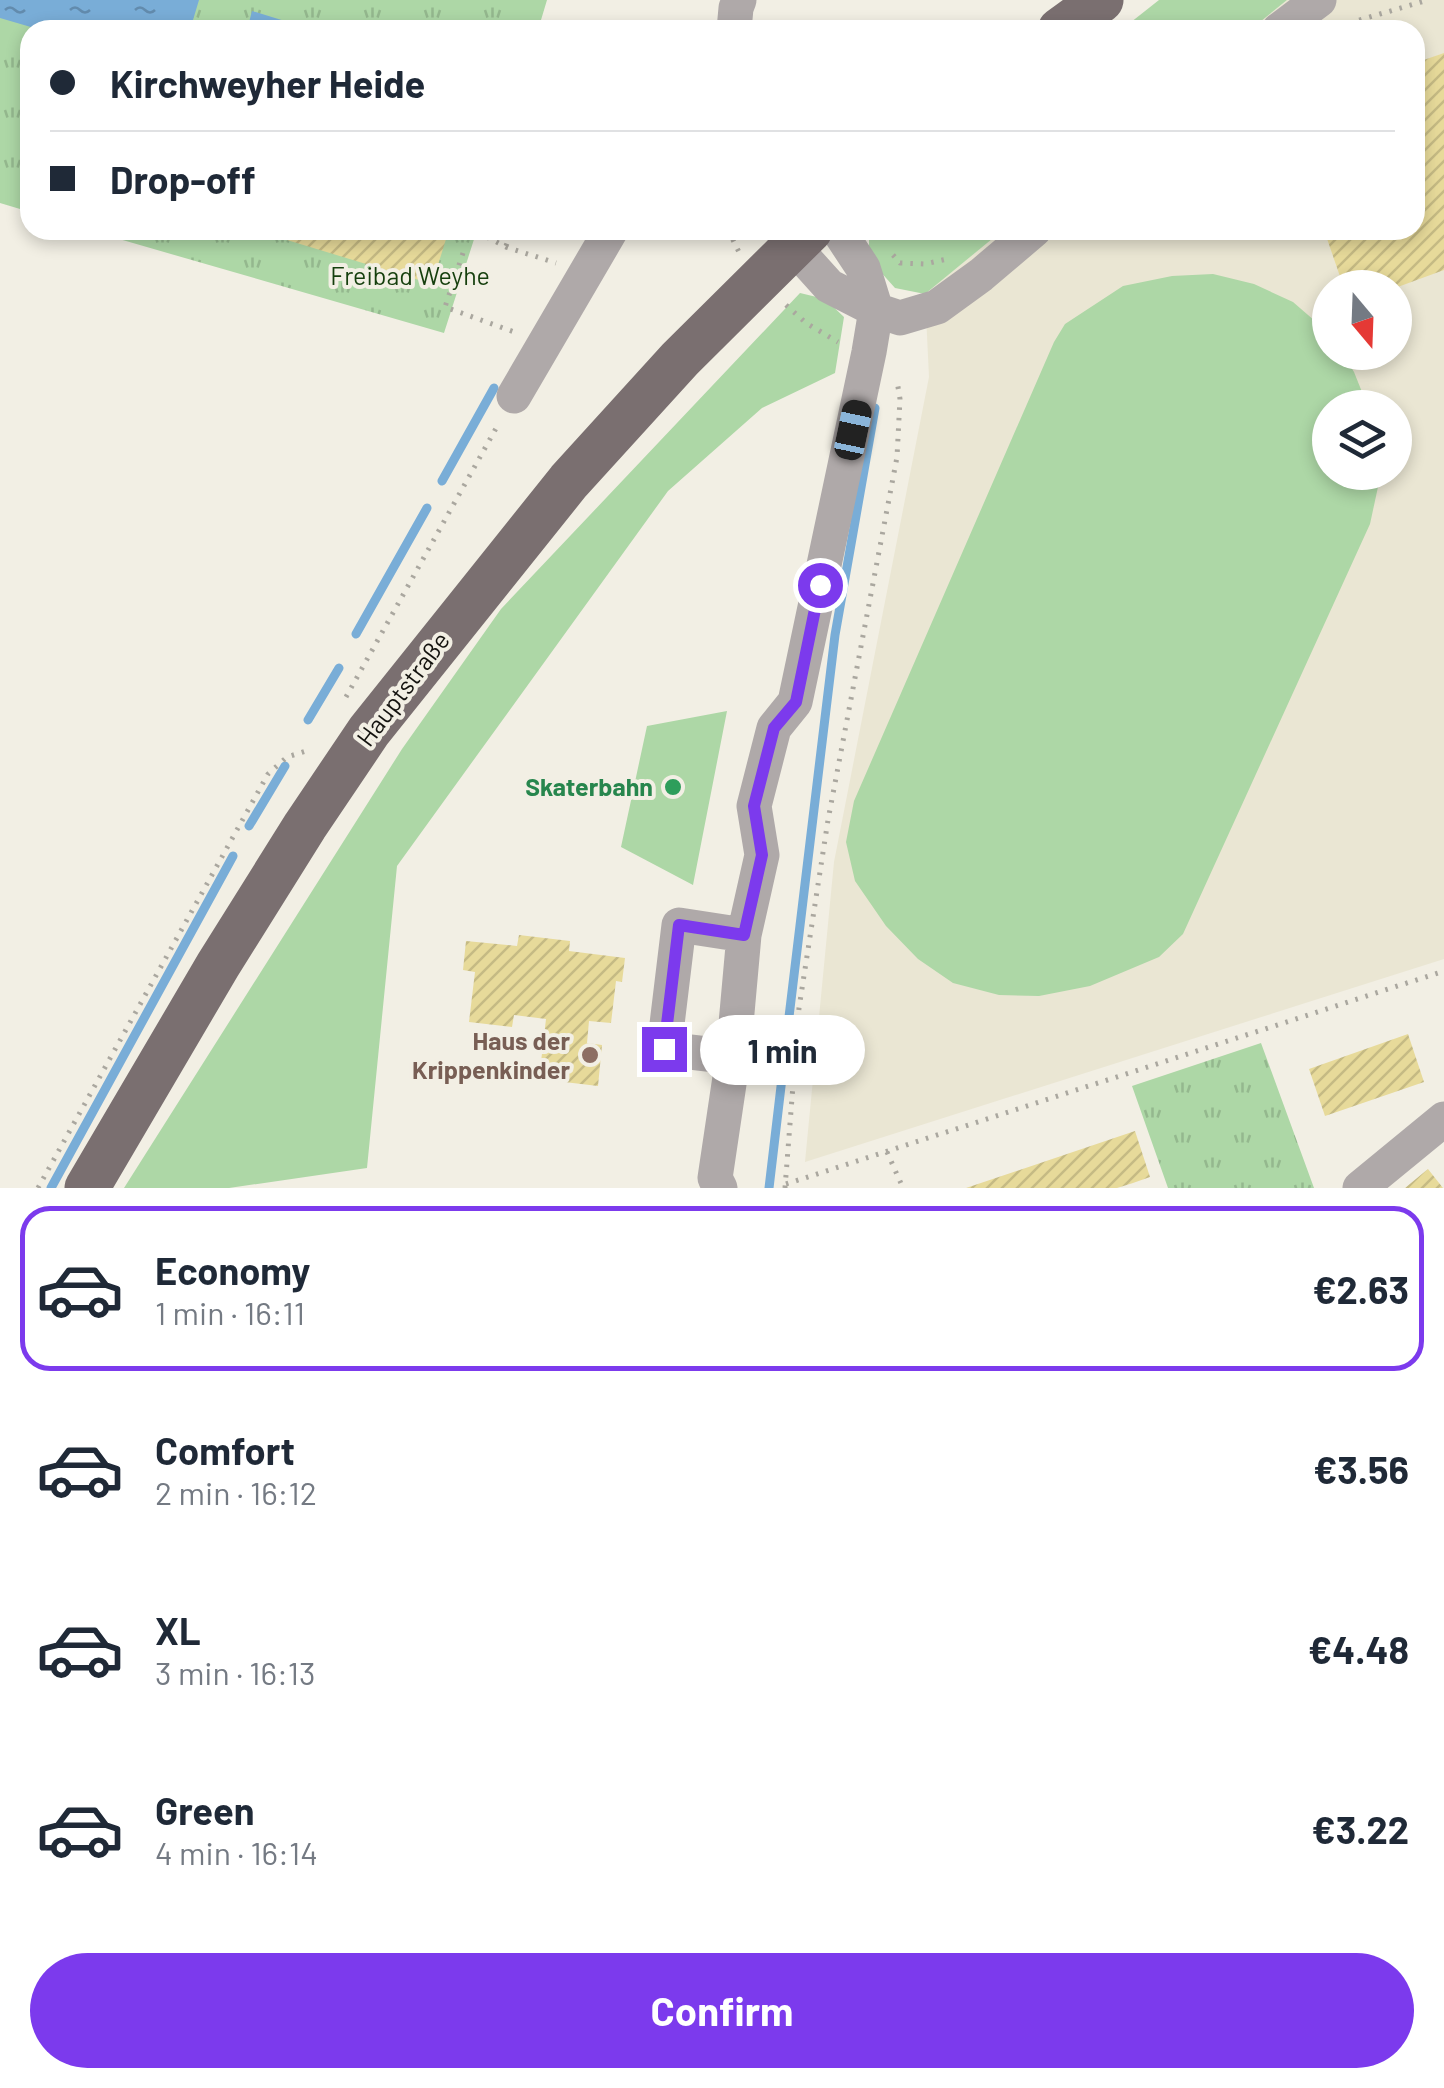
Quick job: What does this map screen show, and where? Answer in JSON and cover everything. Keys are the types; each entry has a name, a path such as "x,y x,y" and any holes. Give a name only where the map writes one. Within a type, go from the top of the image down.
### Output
{"main road":[{"path":"1074,20 1101,0"},
{"name":"Hauptstraße","path":"87,1188 228,949 369,731 569,480 790,240"}],"street":[{"path":"1292,20 1319,0"},
{"path":"514,396 605,240"},
{"name":"Hauptstraße","path":"798,240 830,286 888,314"},
{"path":"845,240 888,314"},
{"path":"888,314 938,307 1022,240"},
{"path":"720,1188 715,1178 733,1054 744,935 762,855 754,806 774,728 796,702 870,352 888,314"},
{"path":"733,1054 664,1049 679,925 744,935"},
{"path":"1360,1188 1444,1119"}],"path":[{"path":"1359,20 1428,0"},
{"path":"497,240 506,247 556,264"},
{"path":"506,247 508,240"},
{"path":"885,245 900,263 924,264 954,258 969,264 981,276"},
{"path":"463,254 446,307 520,334"},
{"path":"888,314 900,399 897,457 828,820 798,1008 785,1186 1444,971"},
{"path":"340,707 514,396"},
{"path":"38,1188 268,774 287,757 312,750"},
{"path":"887,1152 904,1188"}],"shaded area":[{"path":"1287,0 1444,0 1444,959 805,1162 834,862 929,377 925,294 991,240 1425,240 1425,20 1262,20"}],"green space":[{"path":"0,0 547,0 541,20 20,20 20,209 0,203"},
{"path":"1159,0 1287,0 1262,20 1134,20"},
{"name":"Freibad Weyhe","path":"123,240 474,240 444,333"},
{"path":"869,240 991,240 925,294 895,288 869,259"},
{"path":"1213,274 1254,284 1293,302 1312,318 1312,370 1353,370 1361,390 1312,390 1312,490 1377,490 1370,524 1183,934 1159,957 1090,986 1039,996 999,995 953,983 918,959 886,926 855,881 846,842 854,801 1054,342 1065,324 1123,286 1172,276"},
{"path":"800,293 825,299 844,317 835,373 762,408 668,491 397,866 367,1168 229,1188 124,1188 402,749 501,609"},
{"name":"Skaterbahn","path":"727,711 693,885 621,847 647,726"},
{"path":"1261,1043 1314,1188 1168,1188 1132,1086"}],"water":[{"path":"0,0 199,0 193,20 20,20 20,24 0,18"},
{"path":"252,11 281,20 250,20"}],"building":[{"path":"1444,53 1444,270 1412,282 1412,270 1338,270 1327,240 1425,240 1425,60"},
{"path":"287,240 446,240 432,284"},
{"path":"519,935 570,941 569,951 625,958 622,982 616,981 611,1023 589,1021 587,1043 602,1045 598,1086 539,1079 546,1019 514,1015 512,1027 469,1022 475,972 463,970 466,941 517,946"},
{"path":"1408,1034 1424,1082 1325,1116 1309,1069"},
{"path":"1135,1131 1150,1177 1133,1183 1117,1188 966,1188"},
{"path":"1428,1169 1443,1188 1405,1188"}],"waterway":[{"path":"442,481 494,388"},
{"path":"785,1050 835,635 875,408"},
{"path":"356,634 427,508"},
{"path":"308,720 339,668"},
{"path":"249,826 285,766"},
{"path":"51,1188 233,856"},
{"path":"769,1188 784,1061"}],"place":[{"name":"Skaterbahn","path":"673,787"},
{"name":"Haus der Krippenkinder","path":"590,1055"}],"route":[{"path":"664,1049 679,925 744,935 762,855 754,806 774,728 796,702 820,585"}]}
